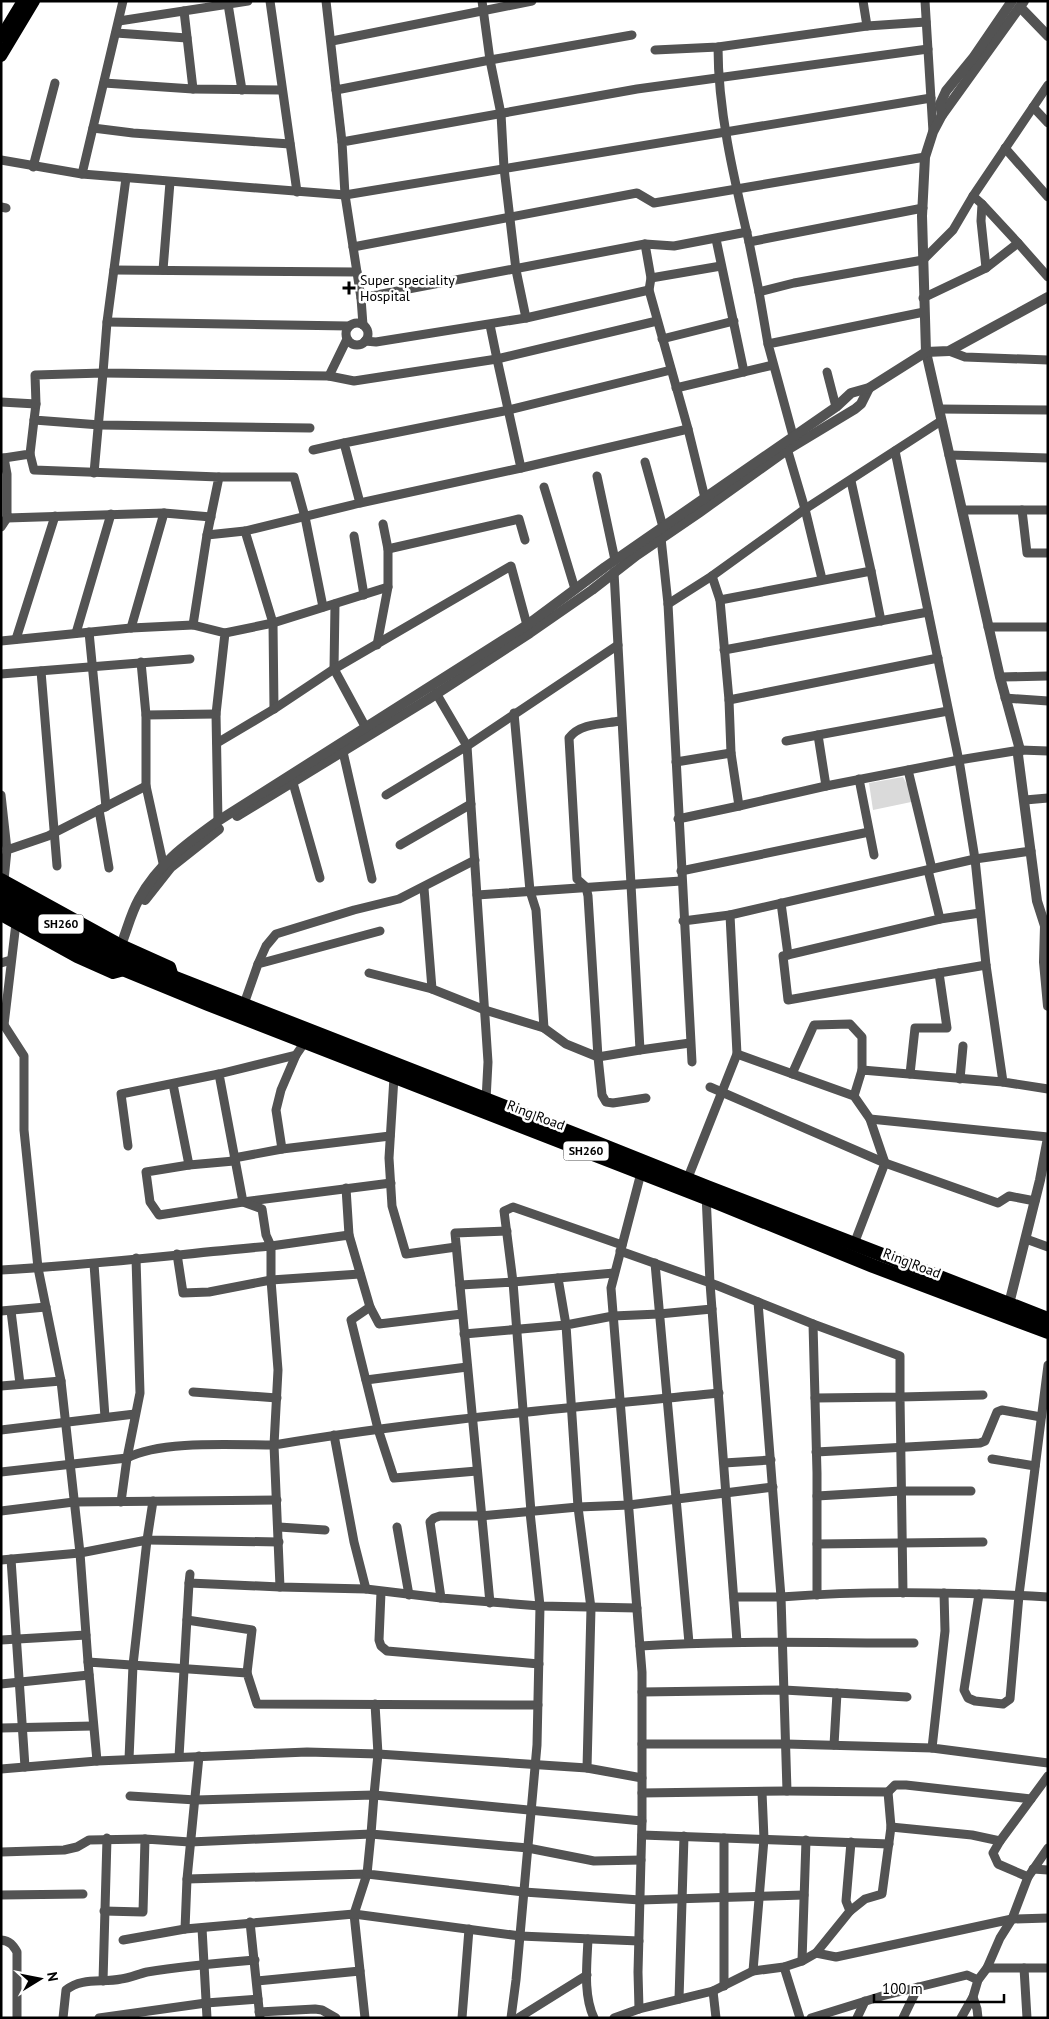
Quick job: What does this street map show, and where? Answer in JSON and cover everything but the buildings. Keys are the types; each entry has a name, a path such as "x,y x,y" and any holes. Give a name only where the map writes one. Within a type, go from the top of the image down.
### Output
{"highway":[{"name":"SH260","path":"2,883 114,952 174,977"},
{"name":"SH260","path":"1,904 124,970"},
{"name":"Ring Road","path":"124,970 486,1100 688,1180 706,1193 873,1266 1048,1332"},
{"name":"Ring Road","path":"174,977 244,1004 394,1077 641,1173 706,1193 854,1244 1048,1319"}],"main road":[{"path":"1,38 23,1"},
{"path":"1,56 34,1"},
{"path":"2,883 121,946 170,968 174,977"},
{"path":"1,915 77,957 113,973 124,970"}],"street":[{"path":"82,174 123,1"},
{"path":"119,21 248,1"},
{"path":"270,1 278,48 281,90 297,192"},
{"path":"326,1 342,142 345,195 361,298 363,325 368,335 365,342"},
{"path":"332,41 482,6 532,1"},
{"path":"864,1 867,26"},
{"path":"925,1 933,132"},
{"path":"1031,1 1019,3 942,115 933,132 925,157 923,298 926,352 1000,678 1020,750 1018,755 1037,900 1046,926 1048,1006"},
{"path":"1019,3 1048,36"},
{"path":"228,4 242,90"},
{"path":"482,6 501,114 504,168 516,270 526,318"},
{"path":"184,11 193,89"},
{"path":"655,50 718,47 867,26 926,22"},
{"path":"116,33 187,38"},
{"path":"336,90 490,60 632,36"},
{"path":"718,47 718,78 737,190 747,232 768,344 822,579"},
{"path":"342,142 637,89 928,49"},
{"path":"33,167 55,83"},
{"path":"104,83 193,89 281,90"},
{"path":"758,292 794,283 923,260 953,230 973,196 1048,85"},
{"path":"1,160 82,174 345,195 931,98"},
{"path":"1032,107 1048,123"},
{"path":"93,128 133,133 290,144"},
{"path":"1005,148 1048,197"},
{"path":"353,247 637,193 654,203 925,157"},
{"path":"94,473 100,424 107,322 126,178"},
{"path":"164,270 170,182"},
{"path":"973,196 1048,278"},
{"path":"982,204 981,221 986,268"},
{"path":"749,242 923,208"},
{"path":"361,298 645,244 674,246 747,232"},
{"path":"716,239 744,372"},
{"path":"923,298 986,268 1018,243"},
{"path":"645,244 651,278 649,290 688,429 705,498"},
{"path":"651,278 722,266"},
{"path":"114,270 357,272"},
{"path":"346,339 355,346 365,342 490,325 649,290"},
{"path":"949,352 1048,297"},
{"path":"768,344 924,312"},
{"path":"323,608 305,517 294,477 219,477 34,470 30,454 36,404 35,375 103,373 329,376 354,381 498,359 657,321"},
{"path":"662,339 734,321"},
{"path":"107,322 350,326 356,323 363,325"},
{"path":"490,325 521,468"},
{"path":"329,376 350,326"},
{"path":"121,946 134,911 149,896 166,867 218,821 527,625 615,560 662,533 790,444 851,393 869,388 926,352 949,352 965,357 1048,360"},
{"path":"676,388 773,365"},
{"path":"313,450 509,410 671,370"},
{"path":"827,372 836,407 841,417"},
{"path":"681,520 705,498 790,444 841,417 860,404 869,388"},
{"path":"1,402 36,404"},
{"path":"939,409 1048,410"},
{"path":"34,420 100,424 310,428"},
{"path":"668,604 941,420"},
{"path":"207,535 245,531 688,429"},
{"path":"344,443 360,503"},
{"path":"896,451 959,760 976,860 986,965 1003,1082"},
{"path":"1,527 7,518 7,474 3,458 30,454"},
{"path":"949,455 1048,458"},
{"path":"645,462 662,533 668,604 683,921 692,1062"},
{"path":"597,476 615,560"},
{"path":"193,625 207,535 219,477"},
{"path":"851,481 881,621"},
{"path":"544,487 575,590"},
{"path":"962,510 1048,510"},
{"path":"1022,510 1027,553 1048,553"},
{"path":"7,518 164,513 211,517"},
{"path":"131,628 164,513"},
{"path":"76,633 111,514"},
{"path":"16,639 55,516"},
{"path":"388,549 519,519 525,540"},
{"path":"377,645 388,587 388,549 383,524"},
{"path":"245,531 273,623 274,710"},
{"path":"190,845 343,752 530,633 592,590 662,533"},
{"path":"354,536 364,595"},
{"path":"217,742 274,710 334,669 511,566 527,625"},
{"path":"720,600 871,571"},
{"path":"614,572 620,721 640,1050"},
{"path":"712,576 720,600 731,753 739,806"},
{"path":"1,641 131,628 193,625 226,633 273,623 388,587"},
{"path":"335,604 334,669 366,728"},
{"path":"724,650 928,612"},
{"path":"988,627 1048,627"},
{"path":"89,632 109,868"},
{"path":"218,821 216,714 226,633"},
{"path":"386,795 467,746 618,645"},
{"path":"728,700 938,658"},
{"path":"1,674 190,659"},
{"path":"141,662 146,716 146,786 166,867"},
{"path":"41,671 57,866"},
{"path":"1000,678 1048,676"},
{"path":"436,693 467,746 488,1062 486,1100"},
{"path":"1005,698 1048,701"},
{"path":"786,741 948,711"},
{"path":"514,713 530,891 536,910 544,1028"},
{"path":"146,716 216,714"},
{"path":"620,721 583,727 574,732 570,738 578,879 586,887 602,1095 606,1102 614,1103 646,1098"},
{"path":"818,735 826,786"},
{"path":"678,819 859,779 959,760 1020,750 1048,750"},
{"path":"343,752 372,879"},
{"path":"676,762 731,753"},
{"path":"908,770 940,919"},
{"path":"859,779 874,855"},
{"path":"293,783 320,878"},
{"path":"7,850 54,832 146,786"},
{"path":"1,795 7,850 2,883"},
{"path":"1025,800 1048,798"},
{"path":"400,845 471,804"},
{"path":"681,871 869,832"},
{"path":"683,921 730,915 976,860 1031,851"},
{"path":"244,1004 266,946 276,934 354,910 399,900 475,860"},
{"path":"477,895 681,881"},
{"path":"424,888 432,989"},
{"path":"781,904 788,955"},
{"path":"980,913 940,919 783,956 788,1000 986,965"},
{"path":"688,1180 737,1054 730,915"},
{"path":"16,923 3,1025 24,1056 24,1130 38,1268 61,1381 66,1423 80,1554 96,1761"},
{"path":"258,964 380,931"},
{"path":"1,963 11,960"},
{"path":"369,973 432,989 485,1010 544,1028 566,1044 598,1057 690,1043"},
{"path":"910,1074 915,1028 947,1028 939,973"},
{"path":"792,1074 814,1025 850,1024 862,1038 862,1070 854,1096"},
{"path":"282,1149 276,1110 281,1090 296,1055 308,1036"},
{"path":"960,1078 963,1046"},
{"path":"737,1054 854,1096 870,1120 885,1163 854,1244"},
{"path":"128,1146 120,1094 220,1074 296,1055"},
{"path":"862,1070 1003,1082 1048,1089"},
{"path":"220,1074 243,1202"},
{"path":"394,1077 390,1136 392,1206 406,1254 456,1247"},
{"path":"173,1084 189,1165"},
{"path":"710,1086 885,1163 998,1203 1010,1196 1035,1201"},
{"path":"870,1120 1048,1137 1035,1201 1009,1304"},
{"path":"390,1136 282,1149 234,1160 146,1172 150,1202 159,1215 391,1183"},
{"path":"639,2010 642,1692 640,1646 611,1288 641,1173"},
{"path":"346,1188 349,1235 370,1307 379,1324 462,1314"},
{"path":"706,1193 710,1283 737,1642"},
{"path":"243,1202 262,1209 266,1235 272,1246 271,1280 278,1370 274,1445 280,1587"},
{"path":"511,2018 536,1765 540,1606 530,1512 513,1282 504,1211 513,1207 621,1248 654,1263 900,1356 903,1593"},
{"path":"490,1603 480,1516 455,1233 507,1231"},
{"path":"1,1270 94,1264 136,1258 272,1246 349,1235"},
{"path":"1026,1239 1048,1247"},
{"path":"177,1254 183,1293 209,1292 271,1280 360,1274"},
{"path":"121,1502 127,1458 140,1392 136,1258"},
{"path":"654,1263 689,1643"},
{"path":"94,1264 105,1417"},
{"path":"460,1285 614,1273"},
{"path":"558,1278 566,1325 578,1507 591,1608 587,1768"},
{"path":"758,1302 784,1642 787,1792"},
{"path":"20,1384 6,1311 46,1307"},
{"path":"370,1307 351,1320 378,1428 394,1478 477,1471"},
{"path":"464,1334 566,1325 613,1316 712,1309"},
{"path":"813,1324 817,1595"},
{"path":"979,1594 964,1690 968,1698 975,1701 988,1704 1003,1704 1010,1699 1019,1595 1048,1365"},
{"path":"366,1380 468,1367"},
{"path":"1,1386 61,1381"},
{"path":"193,1392 277,1398"},
{"path":"1,1472 127,1458 136,1453 171,1446 274,1445 378,1428 472,1417 719,1393"},
{"path":"815,1398 983,1395"},
{"path":"816,1452 980,1443 985,1442 994,1415 1002,1410 1041,1417"},
{"path":"1,1430 135,1414"},
{"path":"334,1435 354,1542 366,1589"},
{"path":"992,1459 1035,1466"},
{"path":"724,1463 771,1460"},
{"path":"441,1598 430,1522 434,1518 440,1516 480,1516 578,1507 629,1505 773,1487"},
{"path":"817,1496 901,1491 971,1492"},
{"path":"1,1511 74,1502 277,1500"},
{"path":"129,1759 133,1665 153,1501"},
{"path":"278,1527 325,1530"},
{"path":"397,1527 409,1595"},
{"path":"24,1767 16,1640 6,1559 80,1554 147,1540 279,1542"},
{"path":"817,1544 983,1542"},
{"path":"179,1757 190,1579 280,1587 366,1589 490,1603 591,1608 637,1608"},
{"path":"381,1592 379,1640 381,1646 387,1651 539,1664"},
{"path":"734,1597 903,1593 1048,1597"},
{"path":"932,1748 945,1630 944,1593"},
{"path":"186,1620 252,1630 247,1673 257,1704 538,1705"},
{"path":"1,1640 86,1635"},
{"path":"640,1646 737,1642 914,1643"},
{"path":"88,1662 247,1673"},
{"path":"1,1684 89,1675"},
{"path":"642,1692 784,1690 907,1697"},
{"path":"834,1745 837,1693"},
{"path":"365,2018 354,1914 366,1874 371,1834 378,1754 375,1704"},
{"path":"1,1728 94,1726"},
{"path":"642,1744 786,1744 932,1748 1048,1763"},
{"path":"1,1769 129,1759 306,1752 378,1754 587,1768 642,1778"},
{"path":"185,1929 187,1879 199,1756"},
{"path":"1048,1776 993,1853 998,1864 1031,1873 1048,1870"},
{"path":"642,1793 888,1792 895,1785 906,1785 1030,1799"},
{"path":"753,1971 764,1839 762,1792"},
{"path":"614,2018 713,1991 753,1971 784,1967 802,1961 816,1953 850,1911 865,1899 882,1894 891,1827 888,1792"},
{"path":"130,1796 196,1800 374,1795 642,1820"},
{"path":"891,1827 972,1835 1000,1841"},
{"path":"1,1852 64,1850 77,1847 89,1840 107,1838 190,1842 371,1834 528,1848 594,1861 641,1860"},
{"path":"642,1835 889,1844"},
{"path":"679,1999 684,1836"},
{"path":"103,1981 107,1838"},
{"path":"724,1838 724,1986"},
{"path":"104,1911 143,1912 145,1839"},
{"path":"802,1961 806,1840"},
{"path":"850,1911 846,1900 851,1842"},
{"path":"961,2018 973,1997 978,1980 987,1968 1000,1938 1012,1919 1031,1873 1048,1848"},
{"path":"187,1879 366,1874 524,1892 640,1900 804,1895"},
{"path":"1,1895 83,1894"},
{"path":"123,1940 185,1929 354,1914 520,1936 639,1941"},
{"path":"816,1953 836,1956 1012,1919 1048,1918"},
{"path":"250,1922 260,2015 308,2013 322,2010 336,2018"},
{"path":"202,1928 207,2018"},
{"path":"462,2018 469,1929"},
{"path":"588,1939 587,1975 590,2010 594,2018"},
{"path":"1,1940 6,1940 13,1945 16,1952 17,2018"},
{"path":"63,2018 66,1990 74,1984 83,1981 123,1979 146,1972 254,1960"},
{"path":"784,1967 800,2018"},
{"path":"987,1968 1048,1968"},
{"path":"1024,1968 1027,2018"},
{"path":"257,1981 360,1972"},
{"path":"518,2018 587,1975"},
{"path":"812,2018 865,2001 967,1975 978,1980"},
{"path":"903,2018 918,1988"},
{"path":"713,1991 716,2018"},
{"path":"973,1997 978,2018"},
{"path":"99,2018 206,2003 258,1999"},
{"path":"857,2018 865,2001"}],"shaded area":[{"path":"903,777 916,801 873,810 869,783"}],"place":[{"name":"Super speciality Hospital","path":"349,288"}]}
